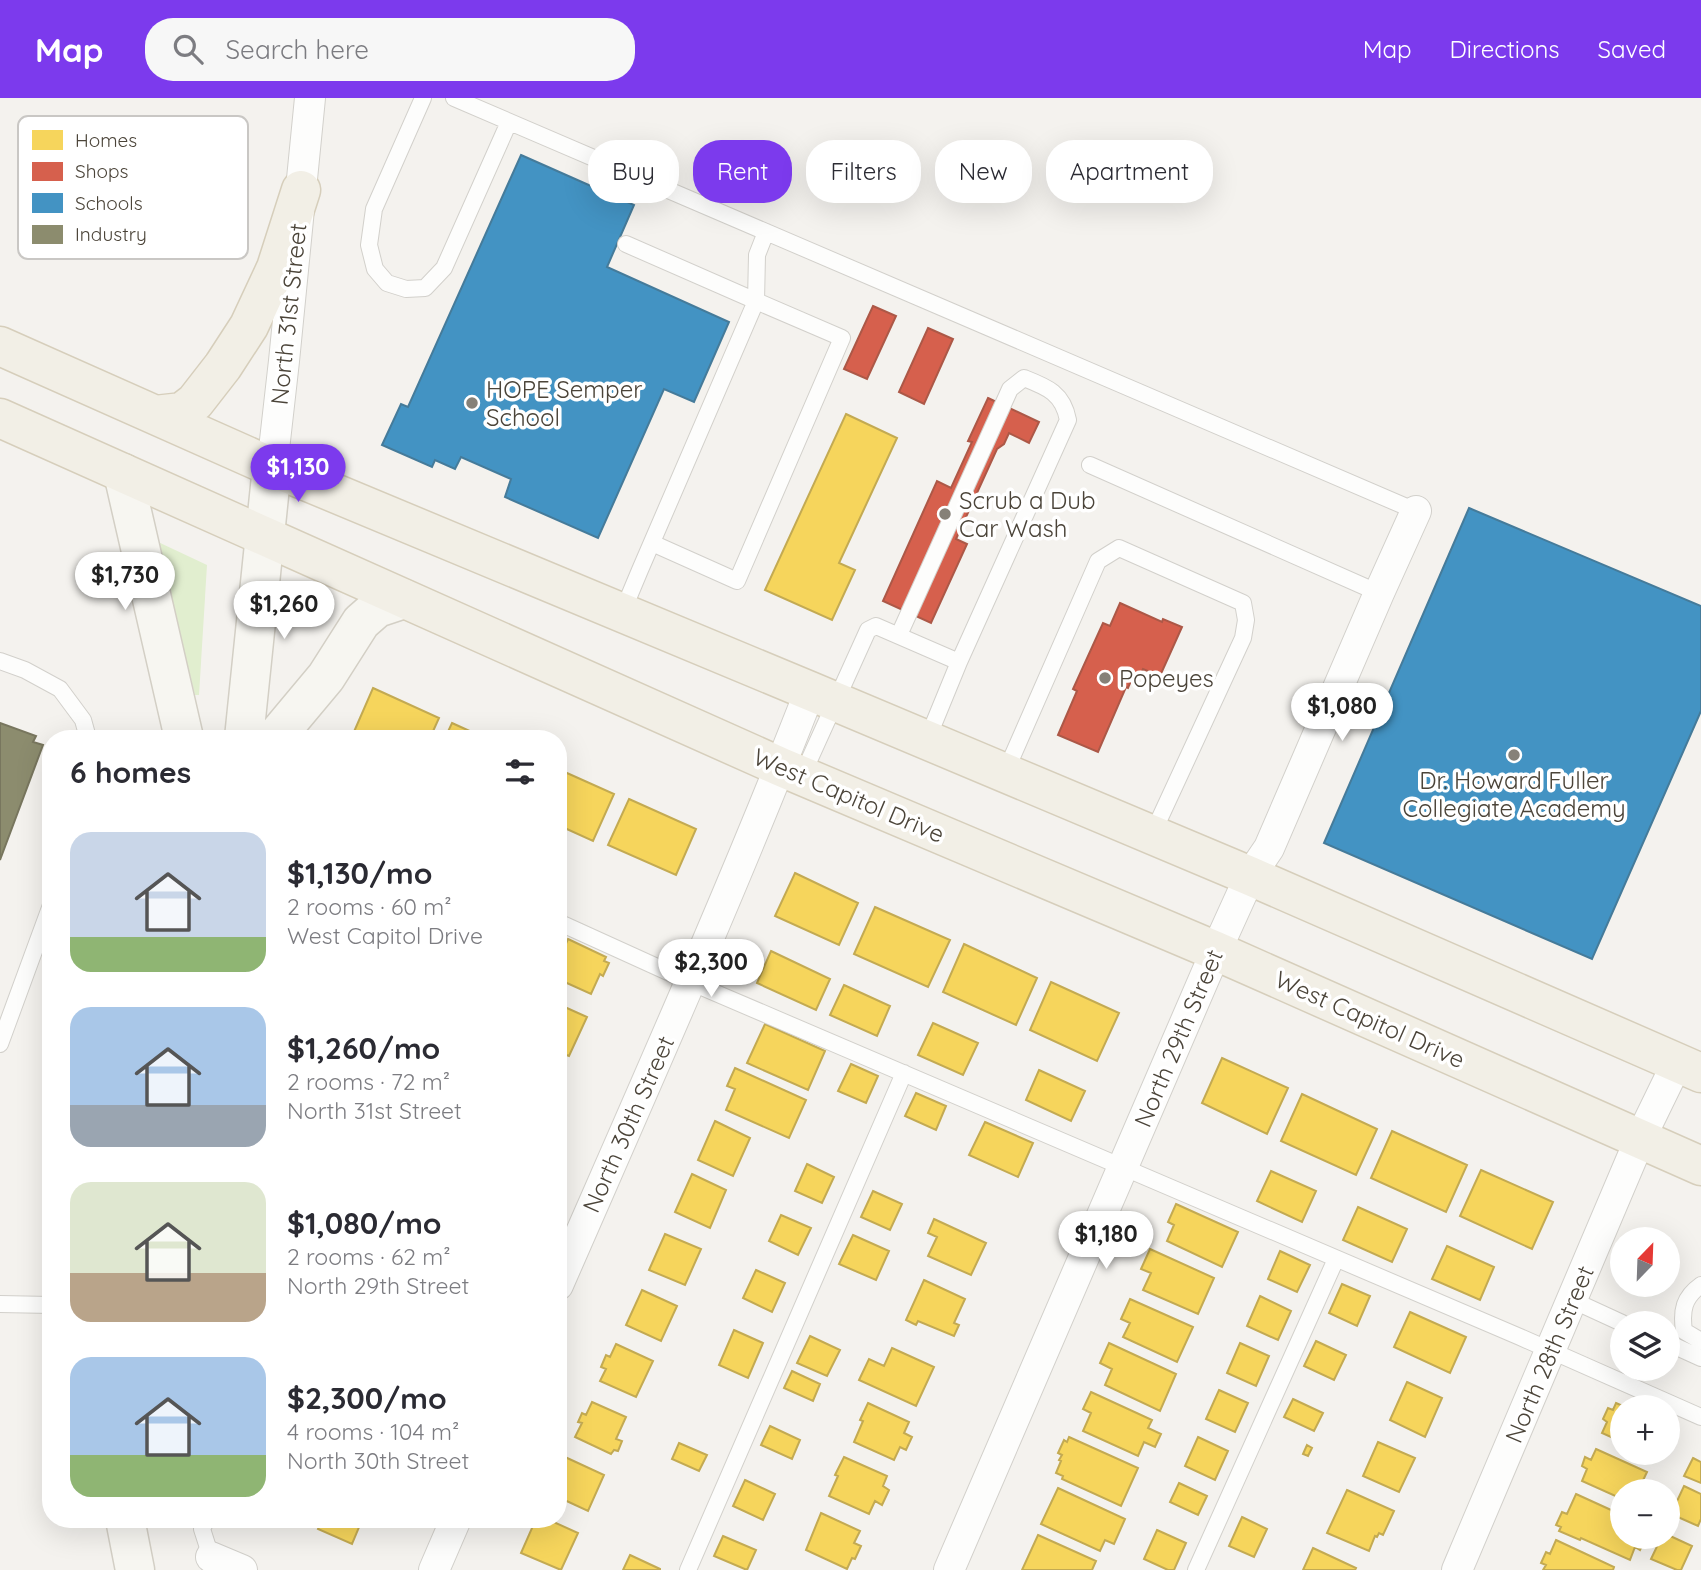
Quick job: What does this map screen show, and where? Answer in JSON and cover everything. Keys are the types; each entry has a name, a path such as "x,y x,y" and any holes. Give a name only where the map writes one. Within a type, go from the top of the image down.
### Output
{"main road":[{"path":"155,415 182,412 195,402 223,366 248,326 276,268 301,190"},
{"path":"0,346 272,467 1250,876 1689,1068"},
{"name":"West Capitol Drive","path":"0,418 791,771 1216,951 1701,1166"},
{"name":"North 31st Street","path":"245,730 272,467"},
{"path":"123,473 182,730"},
{"path":"282,730 326,677 360,622 377,608 404,598"},
{"path":"127,1528 135,1570"}],"street":[{"name":"North 31st Street","path":"272,467 310,98"},
{"name":"North 29th Street","path":"949,1570 1216,951 1250,876 1269,848 1416,511"},
{"name":"North 30th Street","path":"567,1264 690,982 791,771 823,696"},
{"name":"North 28th Street","path":"1457,1570 1640,1139 1689,1068"},
{"path":"434,1570 452,1528"},
{"path":"211,1557 242,1570"}],"lane":[{"path":"423,98 374,209 369,246 375,269 387,283 406,289 425,288 443,268 509,122"},
{"path":"454,98 1416,511"},
{"path":"622,612 757,301 757,255 766,232"},
{"path":"626,244 842,338 737,581 652,543"},
{"path":"899,635 1010,389 1024,378 1045,386 1061,399 1068,420 959,662 927,740"},
{"path":"1090,465 1379,593"},
{"path":"1005,773 1098,561 1119,548 1243,604 1246,620 1243,638 1152,835"},
{"path":"823,696 867,630 876,626 959,662"},
{"path":"0,661 25,670 60,689 83,720 86,730"},
{"path":"567,926 690,982 1701,1418"},
{"path":"0,1044 42,930"},
{"path":"688,1570 904,1073"},
{"path":"1196,1570 1336,1259"},
{"path":"1701,1284 1687,1298 1682,1318 1684,1331 1701,1341"},
{"path":"1572,1300 1610,1317"},
{"path":"0,1304 42,1305"},
{"path":"1680,1348 1701,1358"},
{"path":"202,1528 211,1557"}],"green space":[{"path":"156,541 207,565 199,695 195,695"}],"building: Homes":[{"path":"846,414 897,438 839,563 855,570 832,620 765,590"},
{"path":"373,688 439,718 434,730 355,730"},
{"path":"452,723 467,730 449,730"},
{"path":"567,773 614,794 593,841 567,829"},
{"path":"629,799 696,829 676,875 608,845"},
{"path":"795,873 858,903 839,945 775,916"},
{"path":"875,907 950,940 928,987 854,954"},
{"path":"568,939 606,957 604,961 609,963 603,976 600,974 591,994 567,983"},
{"path":"964,944 1037,978 1016,1025 943,992"},
{"path":"771,951 830,979 816,1010 757,983"},
{"path":"1051,982 1119,1013 1097,1061 1030,1030"},
{"path":"844,985 890,1006 877,1036 830,1015"},
{"path":"567,1008 587,1017 569,1056 567,1055"},
{"path":"933,1023 978,1043 963,1075 918,1055"},
{"path":"765,1024 825,1051 808,1090 747,1063"},
{"path":"1222,1058 1288,1088 1267,1134 1202,1103"},
{"path":"851,1064 878,1076 866,1103 838,1091"},
{"path":"735,1068 806,1100 789,1138 726,1110 735,1089 727,1086"},
{"path":"1039,1070 1085,1091 1071,1121 1026,1100"},
{"path":"916,1093 946,1106 936,1130 905,1116"},
{"path":"1302,1094 1377,1129 1356,1175 1281,1141"},
{"path":"715,1121 750,1138 733,1176 698,1160"},
{"path":"985,1122 1033,1143 1018,1177 969,1155"},
{"path":"1392,1131 1467,1165 1446,1212 1371,1178"},
{"path":"807,1164 834,1177 822,1203 795,1191"},
{"path":"1481,1170 1553,1202 1532,1249 1460,1216"},
{"path":"1271,1171 1316,1191 1302,1222 1257,1201"},
{"path":"692,1174 726,1190 710,1228 675,1212"},
{"path":"873,1191 902,1204 890,1230 861,1217"},
{"path":"1176,1204 1238,1232 1222,1267 1167,1241 1174,1225 1168,1222"},
{"path":"1358,1207 1407,1229 1392,1262 1343,1240"},
{"path":"781,1215 811,1228 798,1255 769,1241"},
{"path":"934,1219 986,1243 971,1275 928,1256 937,1237 928,1233"},
{"path":"665,1234 701,1249 685,1285 649,1270"},
{"path":"853,1235 889,1251 876,1280 839,1264"},
{"path":"1447,1246 1494,1267 1480,1300 1432,1279"},
{"path":"1150,1249 1214,1278 1198,1314 1143,1290 1151,1273 1141,1269"},
{"path":"1280,1251 1310,1265 1297,1292 1268,1279"},
{"path":"756,1270 785,1283 772,1312 743,1298"},
{"path":"924,1280 965,1299 954,1323 959,1325 954,1336 918,1321 916,1325 906,1320"},
{"path":"1342,1284 1370,1296 1357,1326 1329,1313"},
{"path":"642,1290 677,1306 661,1341 626,1325"},
{"path":"1260,1296 1291,1311 1278,1340 1247,1326"},
{"path":"1130,1299 1193,1327 1177,1362 1123,1337 1130,1323 1121,1319"},
{"path":"1410,1312 1466,1337 1450,1373 1394,1347"},
{"path":"734,1330 763,1343 748,1378 719,1365"},
{"path":"810,1336 840,1350 827,1376 797,1363"},
{"path":"1316,1341 1346,1355 1334,1380 1304,1366"},
{"path":"1109,1343 1176,1374 1160,1411 1105,1385 1112,1369 1100,1363"},
{"path":"1240,1343 1269,1356 1256,1386 1227,1373"},
{"path":"616,1344 653,1361 636,1397 600,1381 606,1369 601,1367 606,1355 610,1357"},
{"path":"892,1348 934,1367 916,1406 859,1380 869,1359 884,1366"},
{"path":"792,1371 820,1384 813,1401 784,1388"},
{"path":"1407,1382 1442,1398 1425,1437 1390,1420"},
{"path":"1219,1390 1248,1403 1235,1432 1206,1419"},
{"path":"1091,1392 1152,1420 1148,1428 1161,1434 1155,1447 1144,1442 1138,1456 1083,1431 1091,1413 1083,1409"},
{"path":"1293,1399 1323,1413 1314,1431 1284,1417"},
{"path":"592,1402 626,1417 616,1439 622,1441 618,1451 614,1450 611,1454 575,1437 582,1423 578,1422 582,1413 586,1415"},
{"path":"868,1403 909,1422 904,1433 912,1437 906,1450 900,1447 894,1460 854,1442"},
{"path":"1608,1408 1610,1437 1602,1433 1607,1422 1603,1419"},
{"path":"770,1426 800,1440 792,1459 761,1445"},
{"path":"1069,1437 1138,1468 1121,1506 1062,1479 1063,1476 1056,1473 1062,1455 1058,1453 1064,1440 1067,1442"},
{"path":"1198,1437 1228,1451 1215,1480 1185,1466"},
{"path":"1378,1442 1415,1458 1399,1492 1363,1476"},
{"path":"679,1443 707,1455 699,1471 672,1459"},
{"path":"1307,1445 1312,1448 1308,1456 1303,1454"},
{"path":"1596,1449 1610,1455 1610,1465 1631,1465 1647,1472 1644,1479 1610,1479 1610,1494 1582,1481 1587,1469 1582,1466 1585,1457 1591,1460"},
{"path":"844,1457 887,1476 883,1486 889,1490 882,1505 875,1501 869,1514 829,1496"},
{"path":"567,1458 604,1475 588,1511 567,1501"},
{"path":"1693,1458 1701,1462 1701,1483 1684,1476"},
{"path":"745,1480 775,1494 763,1520 733,1506"},
{"path":"1179,1483 1207,1496 1198,1515 1170,1502"},
{"path":"1684,1486 1701,1494 1701,1519 1698,1526 1680,1518 1680,1495"},
{"path":"1058,1488 1125,1519 1114,1544 1105,1540 1100,1551 1041,1524"},
{"path":"1347,1490 1394,1511 1383,1535 1379,1533 1375,1536 1369,1551 1327,1533"},
{"path":"1576,1494 1610,1510 1610,1549 1634,1549 1630,1560 1559,1531 1561,1527 1556,1525 1562,1512 1567,1514"},
{"path":"821,1513 860,1531 854,1543 861,1546 847,1569 806,1550"},
{"path":"1242,1517 1267,1529 1254,1557 1229,1546"},
{"path":"318,1528 359,1528 352,1544"},
{"path":"532,1528 567,1528 578,1533 561,1570 521,1553"},
{"path":"1157,1530 1186,1543 1174,1570 1144,1559"},
{"path":"1038,1535 1096,1561 1092,1570 1022,1570"},
{"path":"723,1536 756,1550 747,1570 714,1556"},
{"path":"1556,1540 1614,1567 1613,1570 1543,1570 1546,1565 1541,1563 1546,1552 1550,1554"},
{"path":"1680,1540 1692,1546 1681,1570 1651,1559 1656,1549 1680,1549"},
{"path":"1313,1548 1356,1568 1303,1570"},
{"path":"630,1555 660,1569 660,1570 623,1570"}],"building: Shops":[{"path":"873,306 896,316 867,379 844,369"},
{"path":"928,328 953,339 924,404 899,392"},
{"name":"Scrub a Dub Car Wash","path":"988,398 1039,422 1029,443 1009,433 1004,444 997,449 956,539 967,544 931,623 883,601 937,481 951,488 972,442 968,441"},
{"path":"1120,603 1162,622 1163,619 1182,627 1160,676 1143,669 1140,676 1134,674 1098,752 1058,735 1077,691 1073,689 1103,623 1110,626"}],"building: Schools":[{"path":"521,155 588,185 588,203 634,205 607,267 729,322 694,402 664,389 598,538 505,497 511,479 461,457 455,469 435,460 432,467 382,445 401,404 408,407"},
{"path":"1469,508 1701,606 1701,711 1592,959 1324,843"}],"building: Industry":[{"path":"0,723 36,736 33,742 42,745 42,748 0,860"}],"place":[{"name":"HOPE Semper School","path":"472,403"},
{"name":"Scrub a Dub Car Wash","path":"945,514"},
{"name":"Popeyes","path":"1105,678"},
{"name":"Dr. Howard Fuller Collegiate Academy","path":"1514,755"}]}
